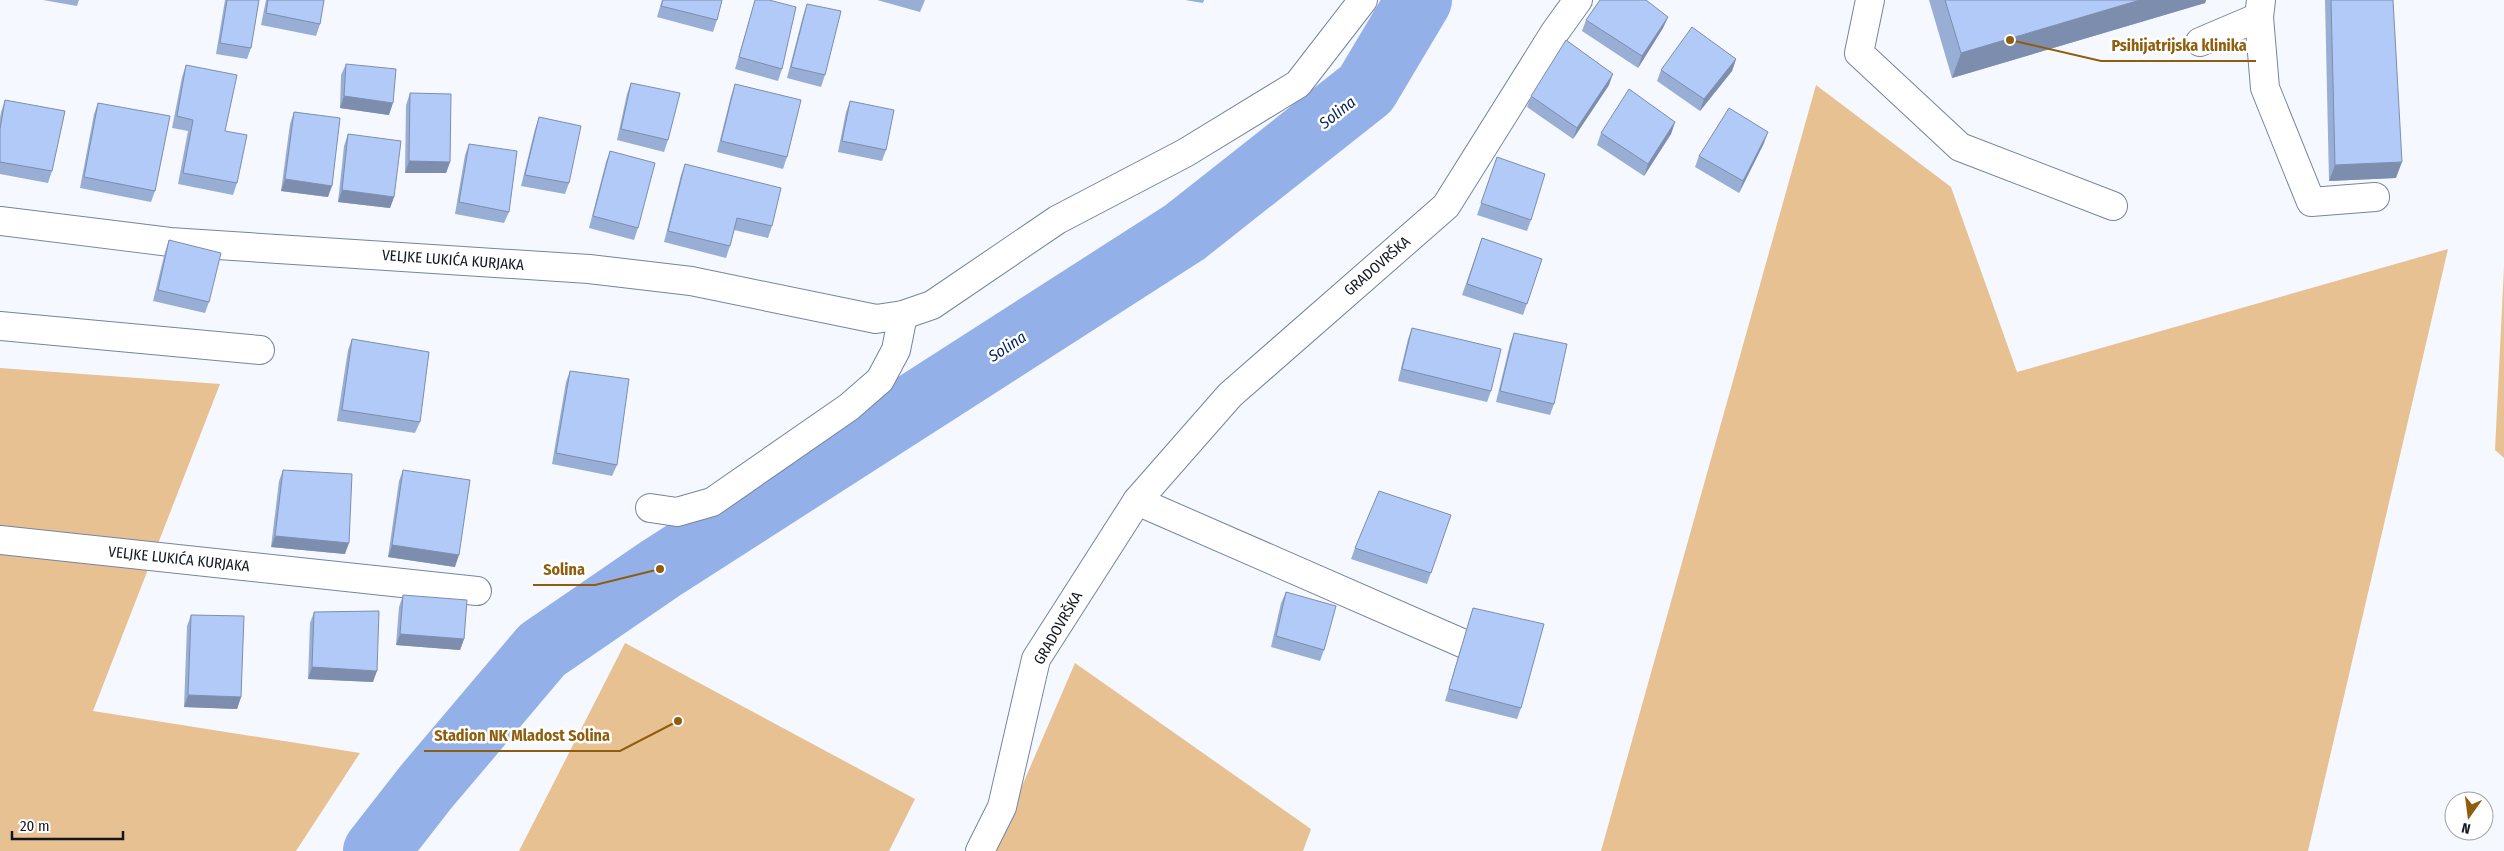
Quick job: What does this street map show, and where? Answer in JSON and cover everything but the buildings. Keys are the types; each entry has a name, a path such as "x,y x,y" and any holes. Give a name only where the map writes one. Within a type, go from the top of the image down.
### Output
{"street":[{"name":"VELJKE LUKIĆA KURJAKA","path":"0,221 170,242 589,269 691,282 876,319 903,314 932,305 1057,220 1185,153 1298,84 1363,0"},
{"name":"GRADOVRŠKA","path":"980,851 1002,807 1036,659 1137,501 1230,395 1446,206 1555,32 1578,0"},
{"path":"1870,0 1859,53 1960,147 2114,206"},
{"path":"2200,42 2260,8 2265,88 2311,202 2375,197"},
{"path":"650,508 677,512 712,502 849,406 880,380 896,350 903,314"},
{"path":"0,326 260,350"},
{"path":"1137,501 1478,650"},
{"name":"VELJKE LUKIĆA KURJAKA","path":"0,540 476,591"}],"shaded area":[{"path":"1816,85 1951,187 2017,372 2448,249 2308,851 1601,851"},
{"path":"2504,267 2504,458 2495,450"},
{"path":"0,368 220,384 93,711 360,753 296,851 0,851"},
{"path":"625,643 915,799 889,851 519,851"},
{"path":"1075,663 1311,829 1303,851 994,851"}],"waterway":[{"name":"Solina","path":"376,851 426,787 542,650 660,569 1185,232 1366,89 1419,0"}],"place":[{"name":"Psihijatrijska klinika","path":"2010,40"},
{"name":"Solina","path":"660,569"},
{"name":"Stadion NK Mladost Solina","path":"678,721"}]}
